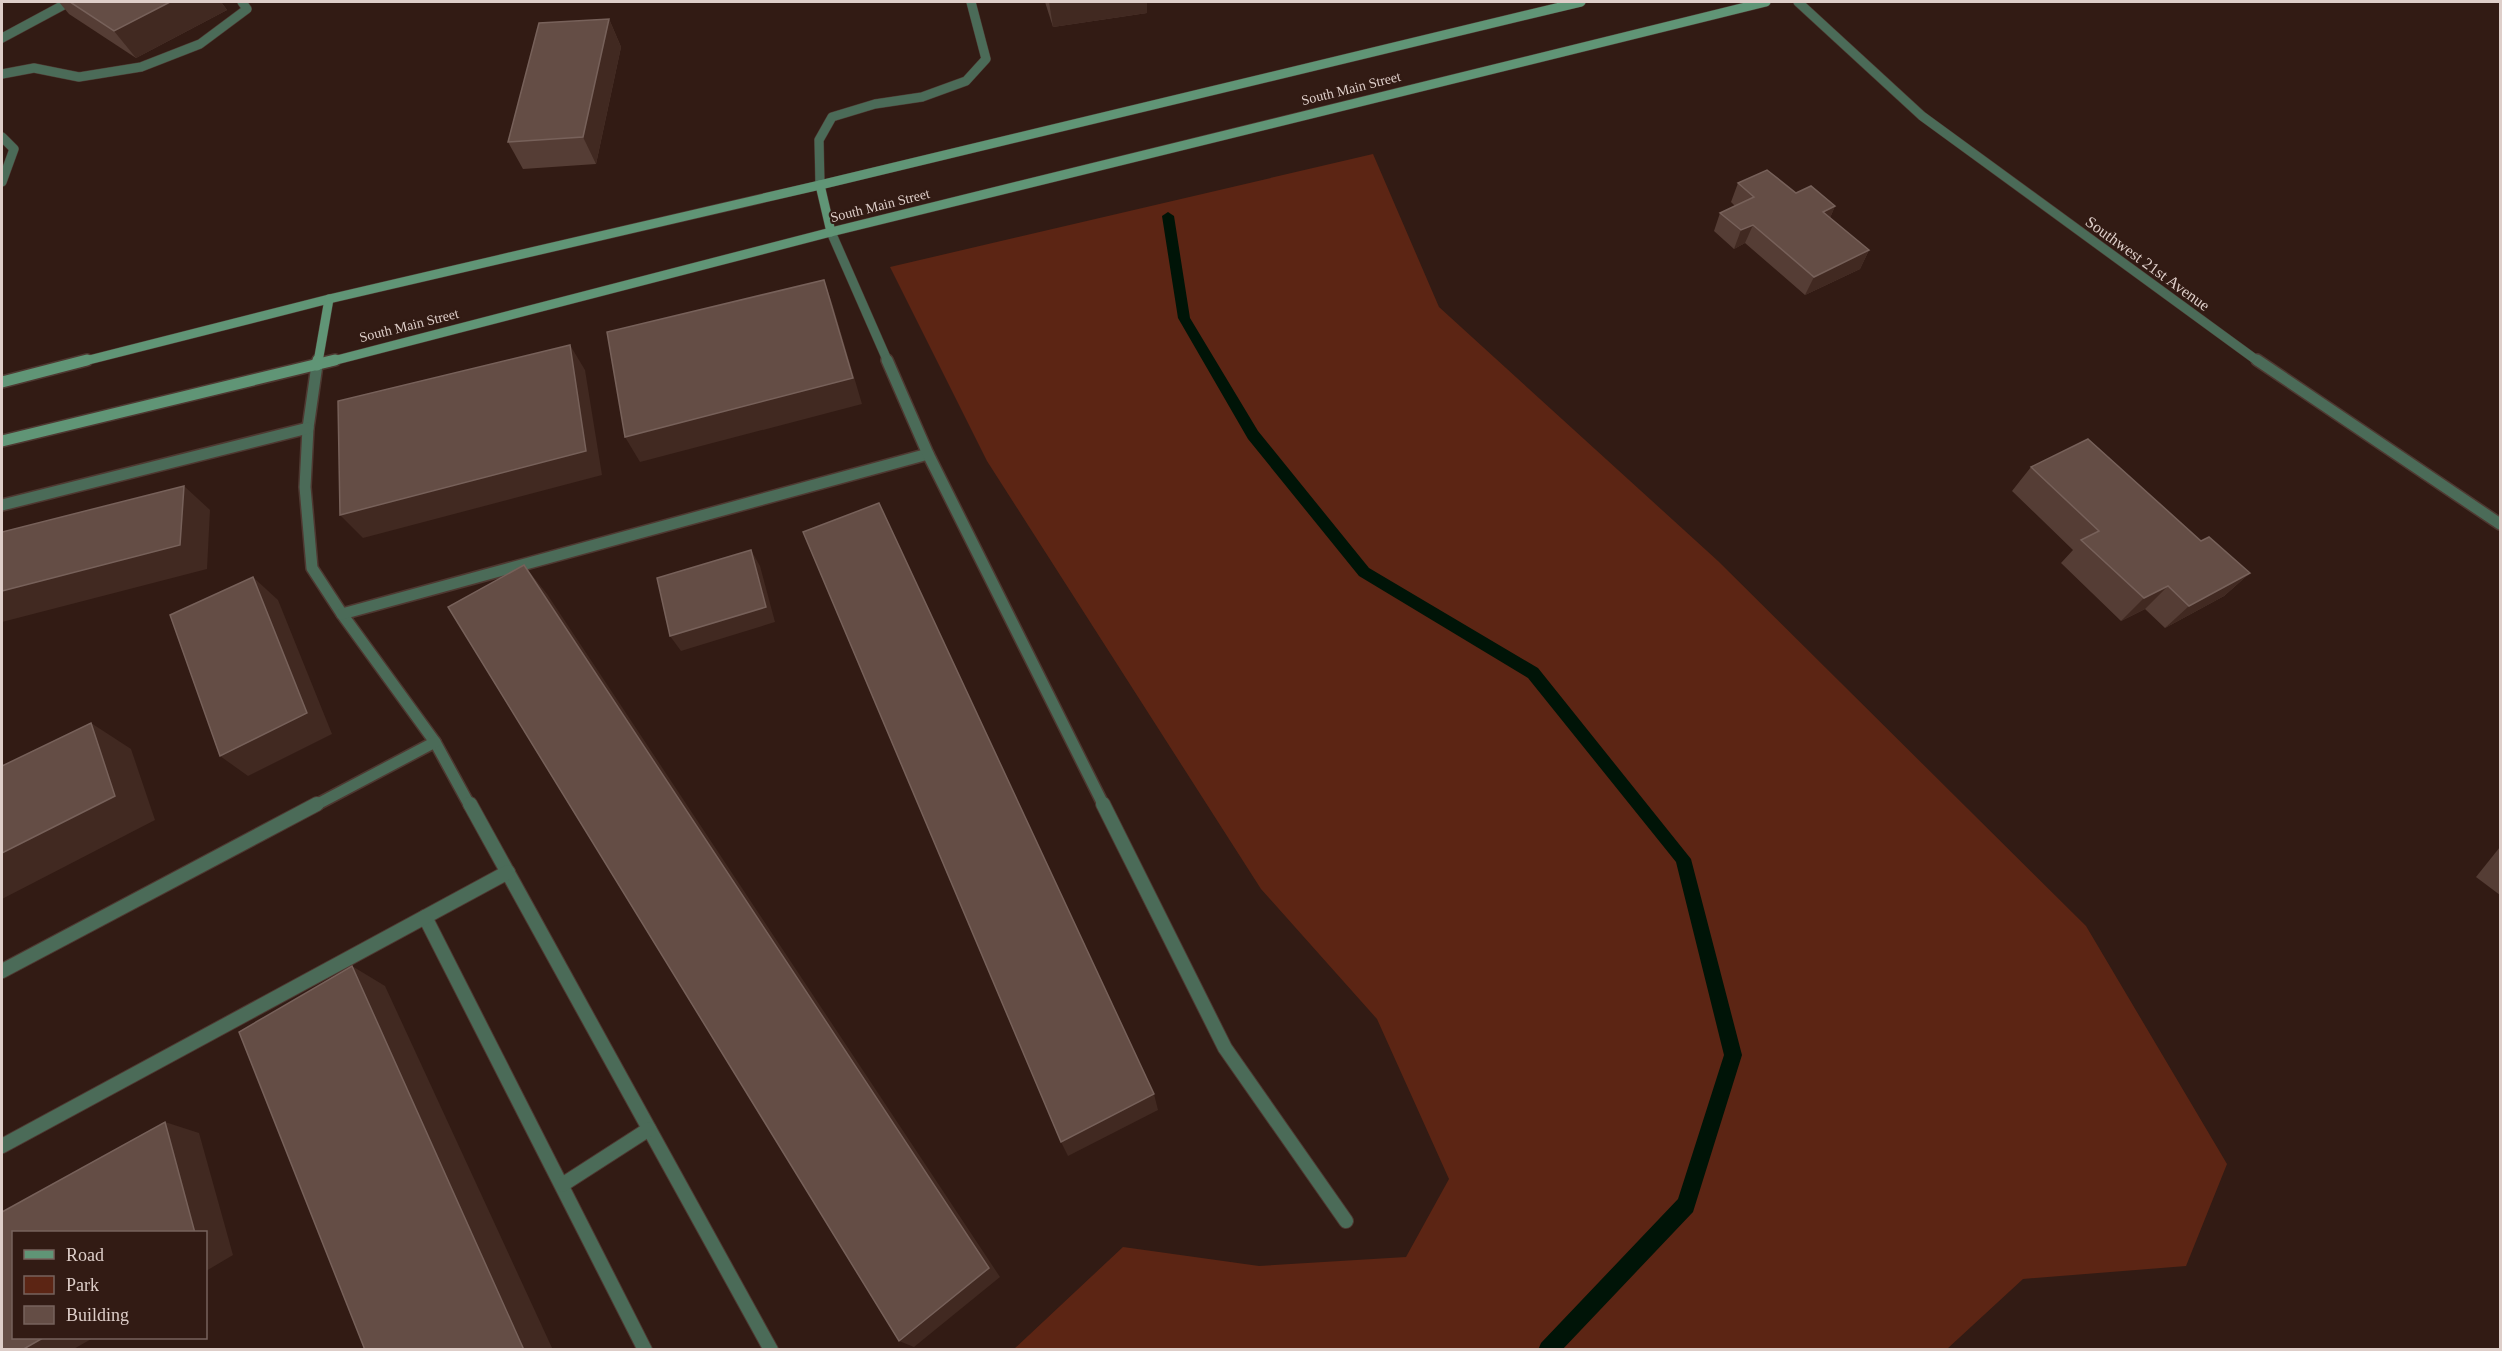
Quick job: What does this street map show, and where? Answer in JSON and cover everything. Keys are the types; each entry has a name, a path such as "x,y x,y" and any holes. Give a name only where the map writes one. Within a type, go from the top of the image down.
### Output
{"main road":[{"name":"South Main Street","path":"2,382 329,299 820,185 1581,2"},
{"name":"South Main Street","path":"2,441 317,365 831,232 1766,2"},
{"path":"820,185 831,232"},
{"path":"317,365 329,299"}],"street":[{"path":"2,38 69,2"},
{"path":"2,74 34,68 79,76 141,67 200,45 247,9 242,2"},
{"path":"820,185 819,140 832,117 875,104 922,97 966,81 986,58 970,2"},
{"name":"Southwest 21st Avenue","path":"1798,2 1922,116 2244,352 2500,524"},
{"path":"2,137 14,148 2,182"},
{"path":"831,232 928,454 1226,1048 1346,1221"},
{"path":"317,365 308,428 305,487 312,568 342,614 435,742 771,1350"},
{"path":"2,505 308,428"},
{"path":"342,614 928,454"},
{"path":"2,971 435,742"},
{"path":"2,1146 508,872"},
{"path":"425,917 645,1350"},
{"path":"562,1185 649,1129"}],"green space":[{"path":"1373,154 1439,307 1718,561 2086,926 2227,1164 2186,1266 2023,1279 1947,1349 1014,1349 1123,1247 1259,1266 1406,1257 1449,1179 1377,1019 1261,889 987,461 890,267"}],"building":[{"path":"70,2 170,2 114,31"},
{"path":"609,19 583,137 508,142 539,23"},
{"path":"1767,170 1796,193 1811,186 1835,206 1823,212 1869,250 1814,277 1753,225 1741,230 1720,213 1754,197 1738,183"},
{"path":"824,280 853,378 625,437 607,332"},
{"path":"570,345 586,451 340,515 338,401"},
{"path":"2088,439 2201,541 2209,537 2250,573 2189,606 2168,586 2144,598 2081,540 2099,531 2031,467"},
{"path":"184,486 180,545 2,591 2,532"},
{"path":"879,503 1154,1094 1061,1142 803,532"},
{"path":"751,550 766,607 670,636 657,578"},
{"path":"524,565 989,1268 899,1341 448,607"},
{"path":"253,577 307,713 220,756 170,615"},
{"path":"91,723 115,796 2,853 2,766"},
{"path":"352,966 524,1350 365,1350 239,1032"},
{"path":"165,1122 194,1231 12,1231 12,1339 41,1339 22,1350 2,1350 2,1212"}],"waterway":[{"path":"1168,216 1184,318 1253,435 1364,572 1533,673 1683,859 1733,1055 1686,1205 1548,1350"}]}
